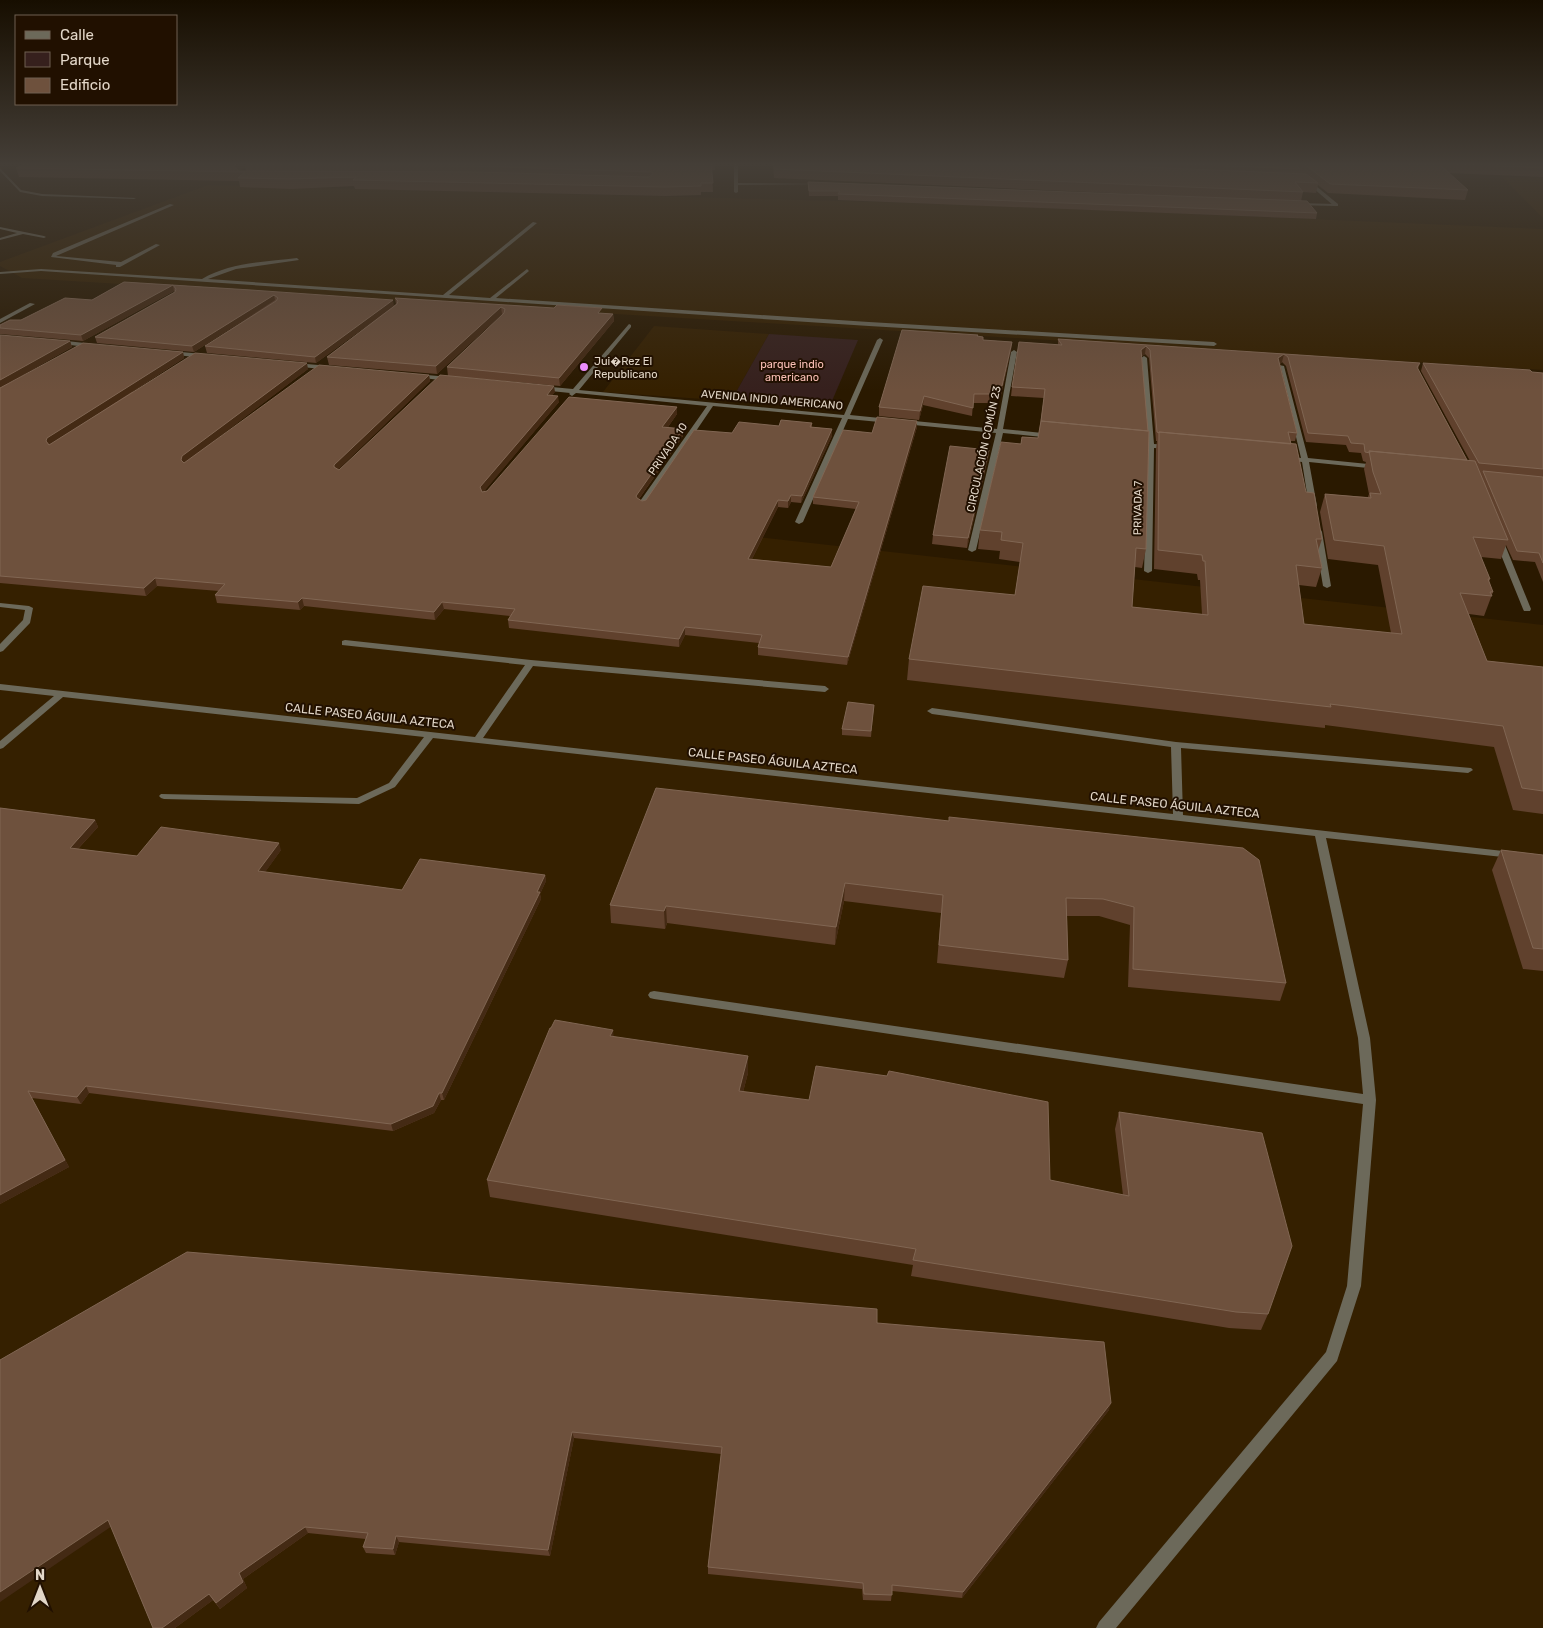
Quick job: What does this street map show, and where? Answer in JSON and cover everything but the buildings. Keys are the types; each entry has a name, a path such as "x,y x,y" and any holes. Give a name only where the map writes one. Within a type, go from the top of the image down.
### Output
{"street":[{"path":"90,239 55,254 53,257 122,264"},
{"path":"445,296 515,239"},
{"path":"104,274 158,244"},
{"path":"204,280 229,269 297,259"},
{"path":"0,273 41,270 1214,344"},
{"path":"492,299 527,270"},
{"path":"0,321 32,304"},
{"path":"568,398 629,326"},
{"path":"76,350 93,340"},
{"path":"799,522 880,340"},
{"path":"47,342 103,347"},
{"path":"188,361 203,350"},
{"path":"159,352 214,357"},
{"name":"CIRCULACIÓN COMÚN 23","path":"972,550 1000,431 1014,352"},
{"name":"PRIVADA 7","path":"1144,358 1151,446 1148,571"},
{"path":"311,373 326,361"},
{"path":"290,364 337,369"},
{"path":"1281,366 1305,460 1315,518"},
{"path":"432,385 446,372"},
{"path":"411,376 458,380"},
{"name":"AVENIDA INDIO AMERICANO","path":"536,388 1056,437"},
{"name":"PRIVADA 10","path":"642,504 711,404"},
{"path":"1132,444 1180,448"},
{"path":"1276,457 1384,467"},
{"path":"1317,528 1327,586"},
{"path":"1494,529 1527,609"},
{"path":"0,604 29,608 27,621 0,648"},
{"path":"345,643 531,663 825,688"},
{"path":"476,740 531,663"},
{"name":"CALLE PASEO ÁGUILA AZTECA","path":"0,687 1524,857"},
{"path":"0,746 61,694"},
{"path":"932,711 1176,745 1468,770"},
{"path":"164,796 359,802 392,785 430,736"},
{"path":"1176,745 1178,818"},
{"path":"1105,1628 1332,1356 1354,1286 1370,1100 1364,1038 1320,834"},
{"path":"654,994 1370,1100"}],"shaded area":[{"path":"62,239 1543,239 1543,370 22,278 0,266 0,262"},
{"path":"654,326 769,334 731,401 603,392"},
{"path":"0,452 1543,625 1543,1628 0,1628"}],"green space":[{"name":"parque indio americano","path":"769,334 858,340 829,408 731,401"}],"place":[{"name":"Jui�Rez El Republicano","path":"584,367"}]}
